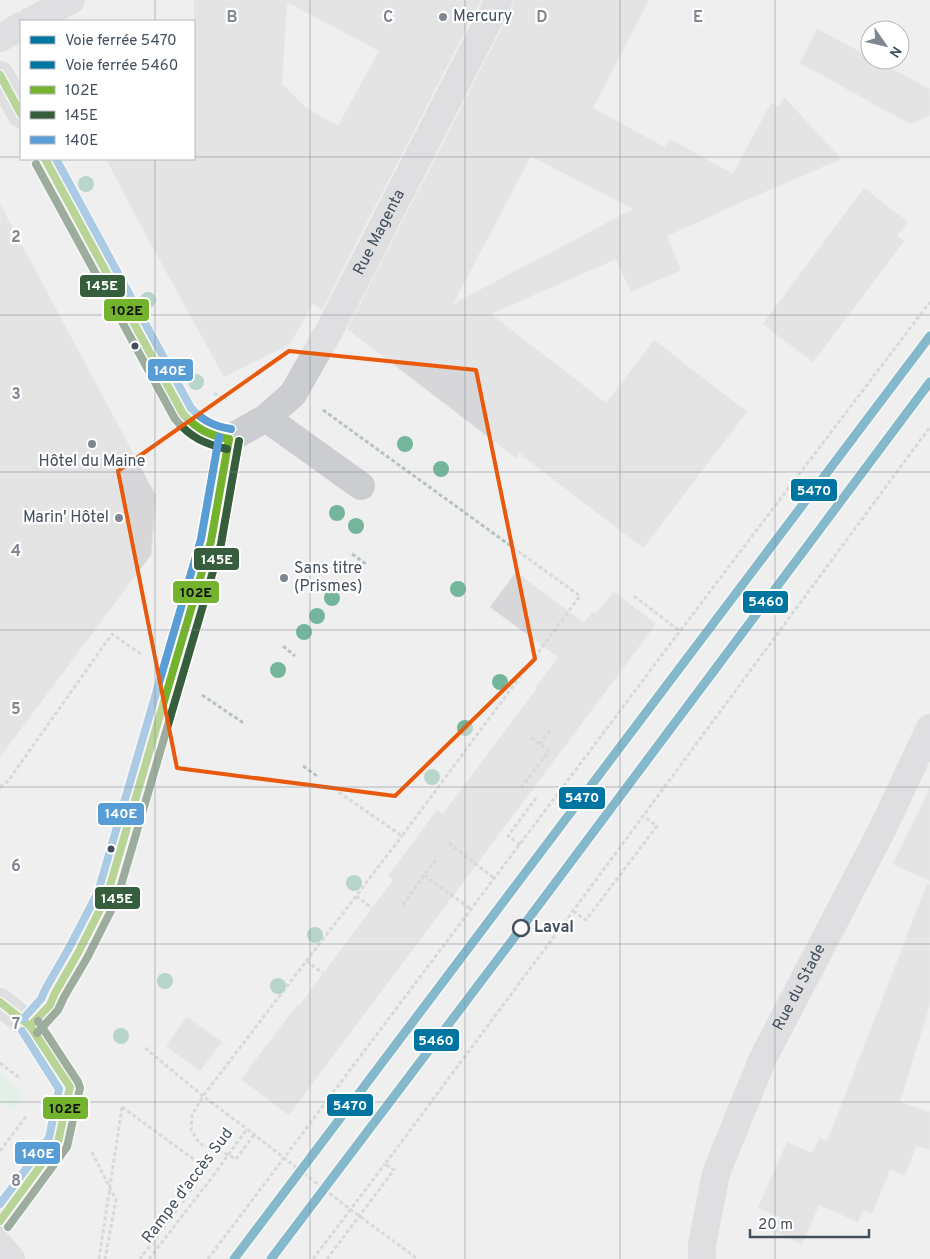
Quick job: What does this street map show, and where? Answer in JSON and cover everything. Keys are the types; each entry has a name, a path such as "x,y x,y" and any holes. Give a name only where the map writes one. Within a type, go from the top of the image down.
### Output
{"street":[{"path":"33,20 71,0"},
{"name":"Rue Magenta","path":"229,439 266,418 293,394 330,329 499,0"},
{"path":"0,38 20,27"},
{"path":"0,75 20,112"},
{"path":"30,1026 50,1005 107,896 196,586 211,541 229,439 214,436 200,430 183,414 46,160"},
{"path":"266,418 361,486"},
{"name":"Rue du Stade","path":"702,1259 702,1245 716,1173 763,1058 882,830 930,728"},
{"path":"0,1002 30,1026 70,1086 58,1142 0,1220"},
{"path":"0,1246 11,1259"}],"path":[{"path":"208,1259 930,302"},
{"path":"254,1135 236,1159 216,1149 200,1144 192,1130 192,1115 202,1096 402,836 580,596 324,410 293,394"},
{"path":"313,1259 573,911 930,427"},
{"path":"352,554 366,564"},
{"path":"634,596 680,631"},
{"path":"0,787 8,781 112,634 245,724"},
{"path":"283,646 295,656"},
{"path":"540,744 550,731"},
{"path":"522,788 549,751 529,736"},
{"path":"303,766 317,776"},
{"path":"337,791 402,836"},
{"path":"520,846 508,836 536,798"},
{"path":"573,911 586,920 657,826 643,816"},
{"path":"448,843 495,879"},
{"path":"403,904 436,860"},
{"path":"424,875 472,910"},
{"path":"356,896 372,908"},
{"path":"306,961 323,973"},
{"path":"145,1048 202,1096 418,1259"},
{"path":"0,1062 24,1081"},
{"name":"Rampe d'accès Sud","path":"99,1259 122,1107 207,1169 140,1259"},
{"path":"0,1151 27,1115"},
{"name":"Rampe d'accès Sud","path":"149,1259 247,1129"},
{"path":"327,1259 394,1170 385,1164"},
{"path":"105,1259 116,1200"}],"highlighted area":[{"path":"289,351 476,370 535,659 395,796 177,768 118,471"}],"green space":[{"path":"0,1074 22,1091 23,1098 14,1111 0,1100"}],"building":[{"path":"194,0 481,0 322,310 313,303 290,344 224,377 107,160 195,160","holes":["287,2 379,51 338,126 306,108 282,84"]},
{"path":"514,0 649,0 593,108 666,148 670,139 733,174 771,103 779,107 784,97 841,159 667,236 681,270 631,292 616,259 491,314 606,403 654,340 747,412 643,548 519,453 516,458 347,329 513,7","holes":["531,156 633,209 453,304"]},
{"path":"817,29 860,52 860,70 894,70 930,89 930,115 910,124 800,63"},
{"path":"864,188 908,222 897,236 904,241 813,362 763,324"},
{"path":"0,204 156,496 151,555 0,757"},
{"path":"516,572 584,623 592,612 595,614 614,592 656,624 289,1115 241,1079 297,1005 299,1006 393,880 388,876 437,810 443,814 558,657 490,607"},
{"path":"930,788 930,881 893,864"},
{"path":"927,884 930,884 930,1004 900,1102 930,1112 930,1150 916,1146 905,1175 890,1170 872,1214 863,1210 858,1222 819,1205 802,1244 773,1231 780,1217 758,1208 787,1142 812,1153 820,1138 827,1142"},
{"path":"187,1017 222,1042 200,1071 166,1046"}],"rail line":[{"name":"5470","path":"234,1259 930,336"},
{"name":"5460","path":"271,1259 930,382"}],"transit line":[{"name":"102E","path":"0,75 20,112"},
{"name":"102E","path":"46,160 183,414 203,431 229,439"},
{"name":"140E","path":"57,160 191,408 209,422 231,429"},
{"name":"145E","path":"36,164 175,419 186,431 198,439 227,449"},
{"name":"140E","path":"23,1019 41,999 98,892 201,539 219,437"},
{"name":"102E","path":"30,1026 50,1005 107,896 211,541 229,439"},
{"name":"145E","path":"37,1033 58,1010 117,899 221,544 239,441"},
{"name":"102E","path":"0,1002 30,1026 70,1087 58,1142 0,1221"},
{"name":"145E","path":"8,1227 67,1147 80,1088 38,1021"},
{"name":"140E","path":"0,1204 49,1138 59,1089 22,1031"}],"place":[{"name":"Mercury","path":"443,17"},
{"name":"Hôtel du Maine","path":"92,444"},
{"name":"Marin' Hôtel","path":"119,518"},
{"name":"Sans titre (Prismes)","path":"284,578"},
{"name":"Laval","path":"521,928"}]}
